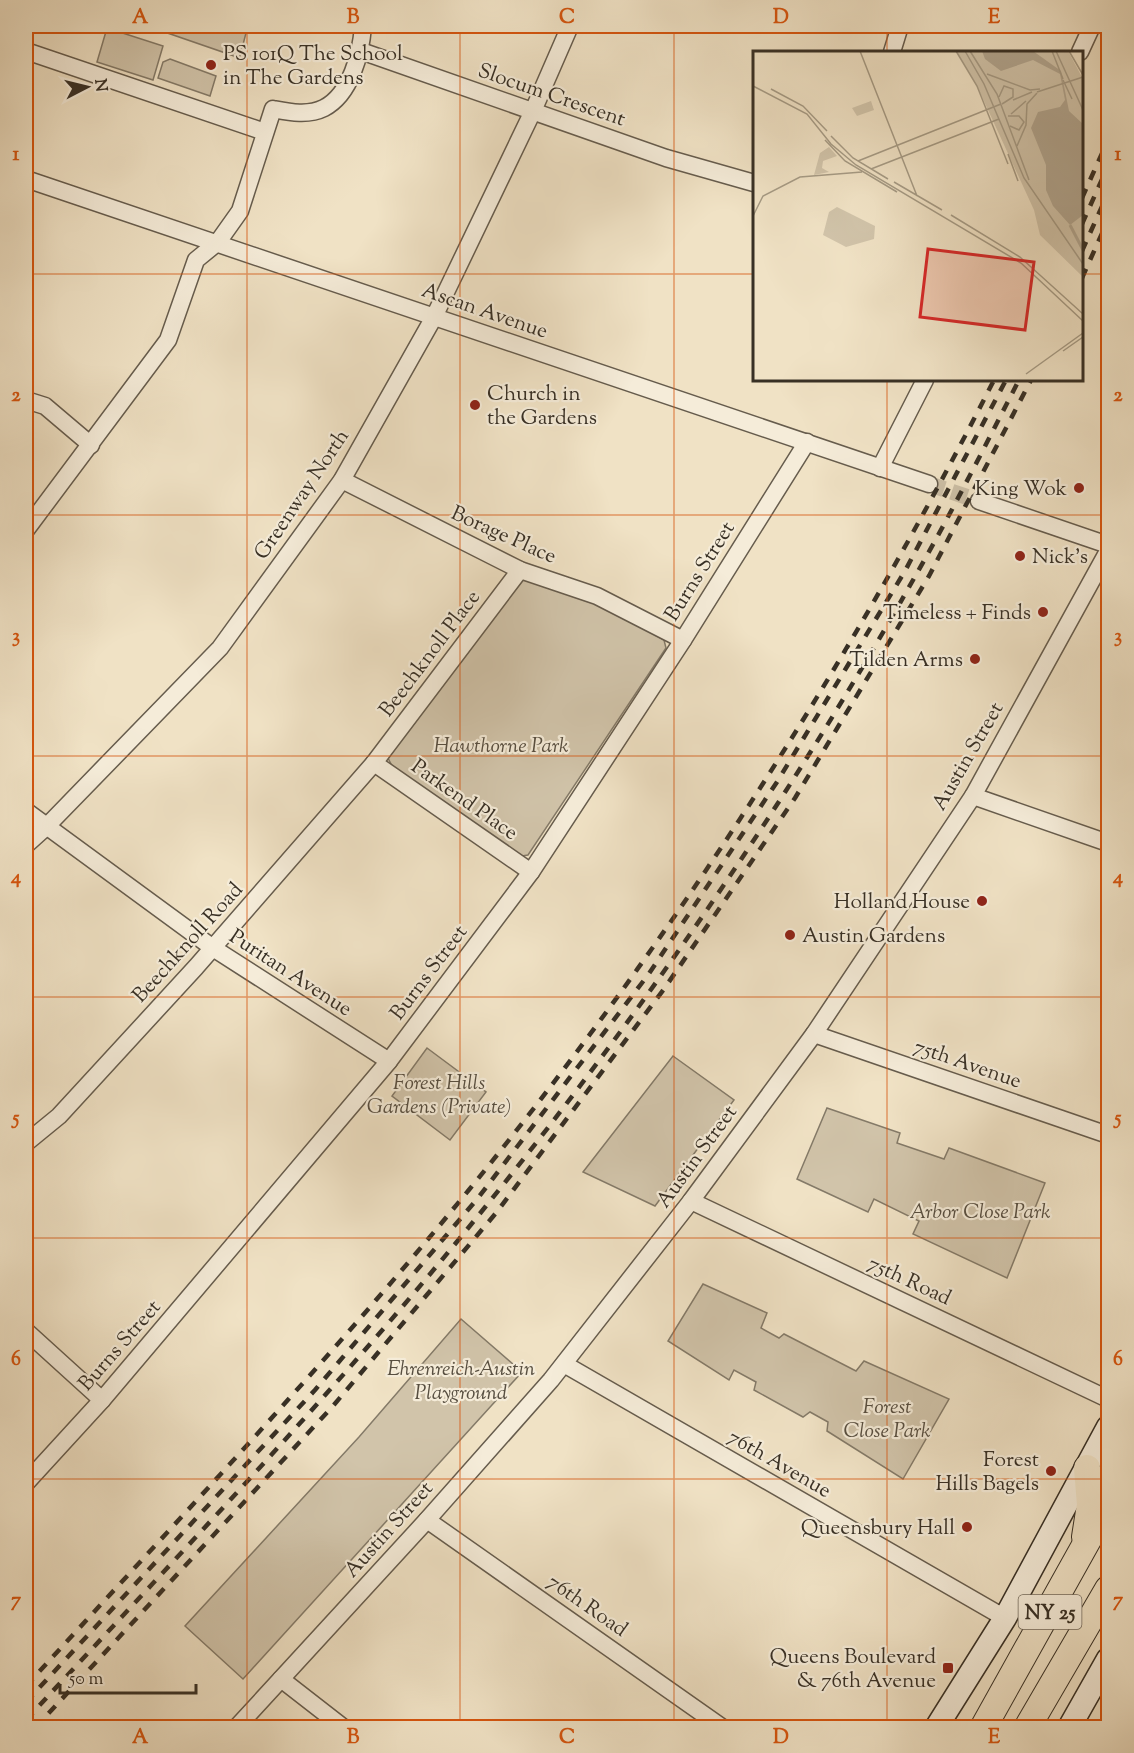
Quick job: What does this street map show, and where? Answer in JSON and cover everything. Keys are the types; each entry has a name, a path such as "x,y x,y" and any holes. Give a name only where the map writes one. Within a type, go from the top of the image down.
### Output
{"main road":[{"path":"1083,1553 1090,1505 1087,1468"},
{"name":"NY 25","path":"983,1728 1083,1553 1108,1504"},
{"name":"NY 25","path":"1027,1728 1108,1589"}],"street":[{"path":"26,530 168,340 196,260 218,242 240,211 273,109 296,114 324,108 341,93 361,51 363,26"},
{"name":"Greenway North","path":"26,844 46,827 220,648 342,480 434,317 533,111 570,26"},
{"path":"892,51 900,26"},
{"path":"1080,51 1090,26"},
{"path":"26,51 265,132"},
{"name":"Slocum Crescent","path":"361,51 666,158 753,183"},
{"name":"Ascan Avenue","path":"26,178 929,484"},
{"path":"880,468 924,381"},
{"path":"26,399 45,406 91,445"},
{"name":"Burns Street","path":"26,1483 102,1400 389,1061 531,872 683,640 807,442"},
{"name":"Borage Place","path":"342,480 520,570 597,597 683,640"},
{"path":"979,501 1108,545"},
{"name":"Austin Street","path":"236,1728 428,1520 564,1364 692,1202 813,1034 973,796 1108,550"},
{"name":"Beechknoll Place","path":"374,763 520,570"},
{"name":"Parkend Place","path":"374,763 531,872"},
{"name":"Beechknoll Road","path":"26,1143 59,1116 213,948 374,763"},
{"path":"973,796 1108,843"},
{"name":"Puritan Avenue","path":"26,811 213,948 389,1061"},
{"name":"75th Avenue","path":"813,1034 1108,1135"},
{"name":"75th Road","path":"692,1202 1108,1399"},
{"path":"26,1331 102,1400"},
{"name":"76th Avenue","path":"564,1364 1005,1618"},
{"path":"936,1728 1005,1618 1108,1427"},
{"name":"76th Road","path":"428,1520 723,1728"},
{"path":"1069,1728 1108,1659"},
{"path":"281,1679 344,1728"}],"green space":[{"path":"154,26 222,26 246,33 240,56 236,59 234,56 153,28"},
{"path":"107,28 163,46 153,80 97,62"},
{"path":"170,59 216,76 210,96 158,78 163,62"},
{"name":"Hawthorne Park","path":"523,578 580,596 605,607 664,640 666,648 528,855 522,856 393,768 388,758"},
{"name":"Forest Hills Gardens (Private)","path":"427,1048 486,1092 450,1140 392,1096"},
{"path":"673,1056 734,1100 655,1206 583,1172"},
{"name":"Arbor Close Park","path":"827,1108 900,1133 897,1143 944,1159 949,1148 1045,1183 1007,1278 913,1234 919,1221 874,1199 868,1212 797,1179"},
{"name":"Forest Close Park","path":"703,1284 767,1313 761,1328 779,1338 784,1334 856,1371 864,1361 949,1399 903,1479 827,1431 828,1422 810,1412 803,1417 754,1390 756,1382 734,1370 729,1380 668,1341"},
{"name":"Ehrenreich-Austin Playground","path":"461,1319 522,1372 243,1679 185,1626 359,1437"}],"tunnel":[{"path":"929,484 979,501"}],"railway":[{"path":"1083,196 1108,140"},
{"path":"1083,222 1108,166"},
{"path":"1083,249 1108,193"},
{"path":"1083,276 1108,220"},
{"path":"26,1686 361,1318 468,1191 616,999 686,900 817,697 879,593 993,381"},
{"path":"26,1702 315,1390 478,1198 648,975 777,782 905,571 1005,381"},
{"path":"26,1720 260,1467 375,1338 486,1206 603,1055 715,898 819,738 930,549 1018,381"},
{"path":"35,1728 333,1406 496,1213 664,989 795,798 929,576 1030,381"}],"place":[{"name":"PS 101Q The School in The Gardens","path":"211,65"},
{"name":"Church in the Gardens","path":"475,405"},
{"name":"King Wok","path":"1079,488"},
{"name":"Nick’s","path":"1020,556"},
{"name":"Timeless + Finds","path":"1043,612"},
{"name":"Tilden Arms","path":"975,659"},
{"name":"Holland House","path":"982,901"},
{"name":"Austin Gardens","path":"790,935"},
{"name":"Forest Hills Bagels","path":"1051,1471"},
{"name":"Queensbury Hall","path":"967,1527"},
{"name":"Queens Boulevard & 76th Avenue","path":"948,1668"}]}
